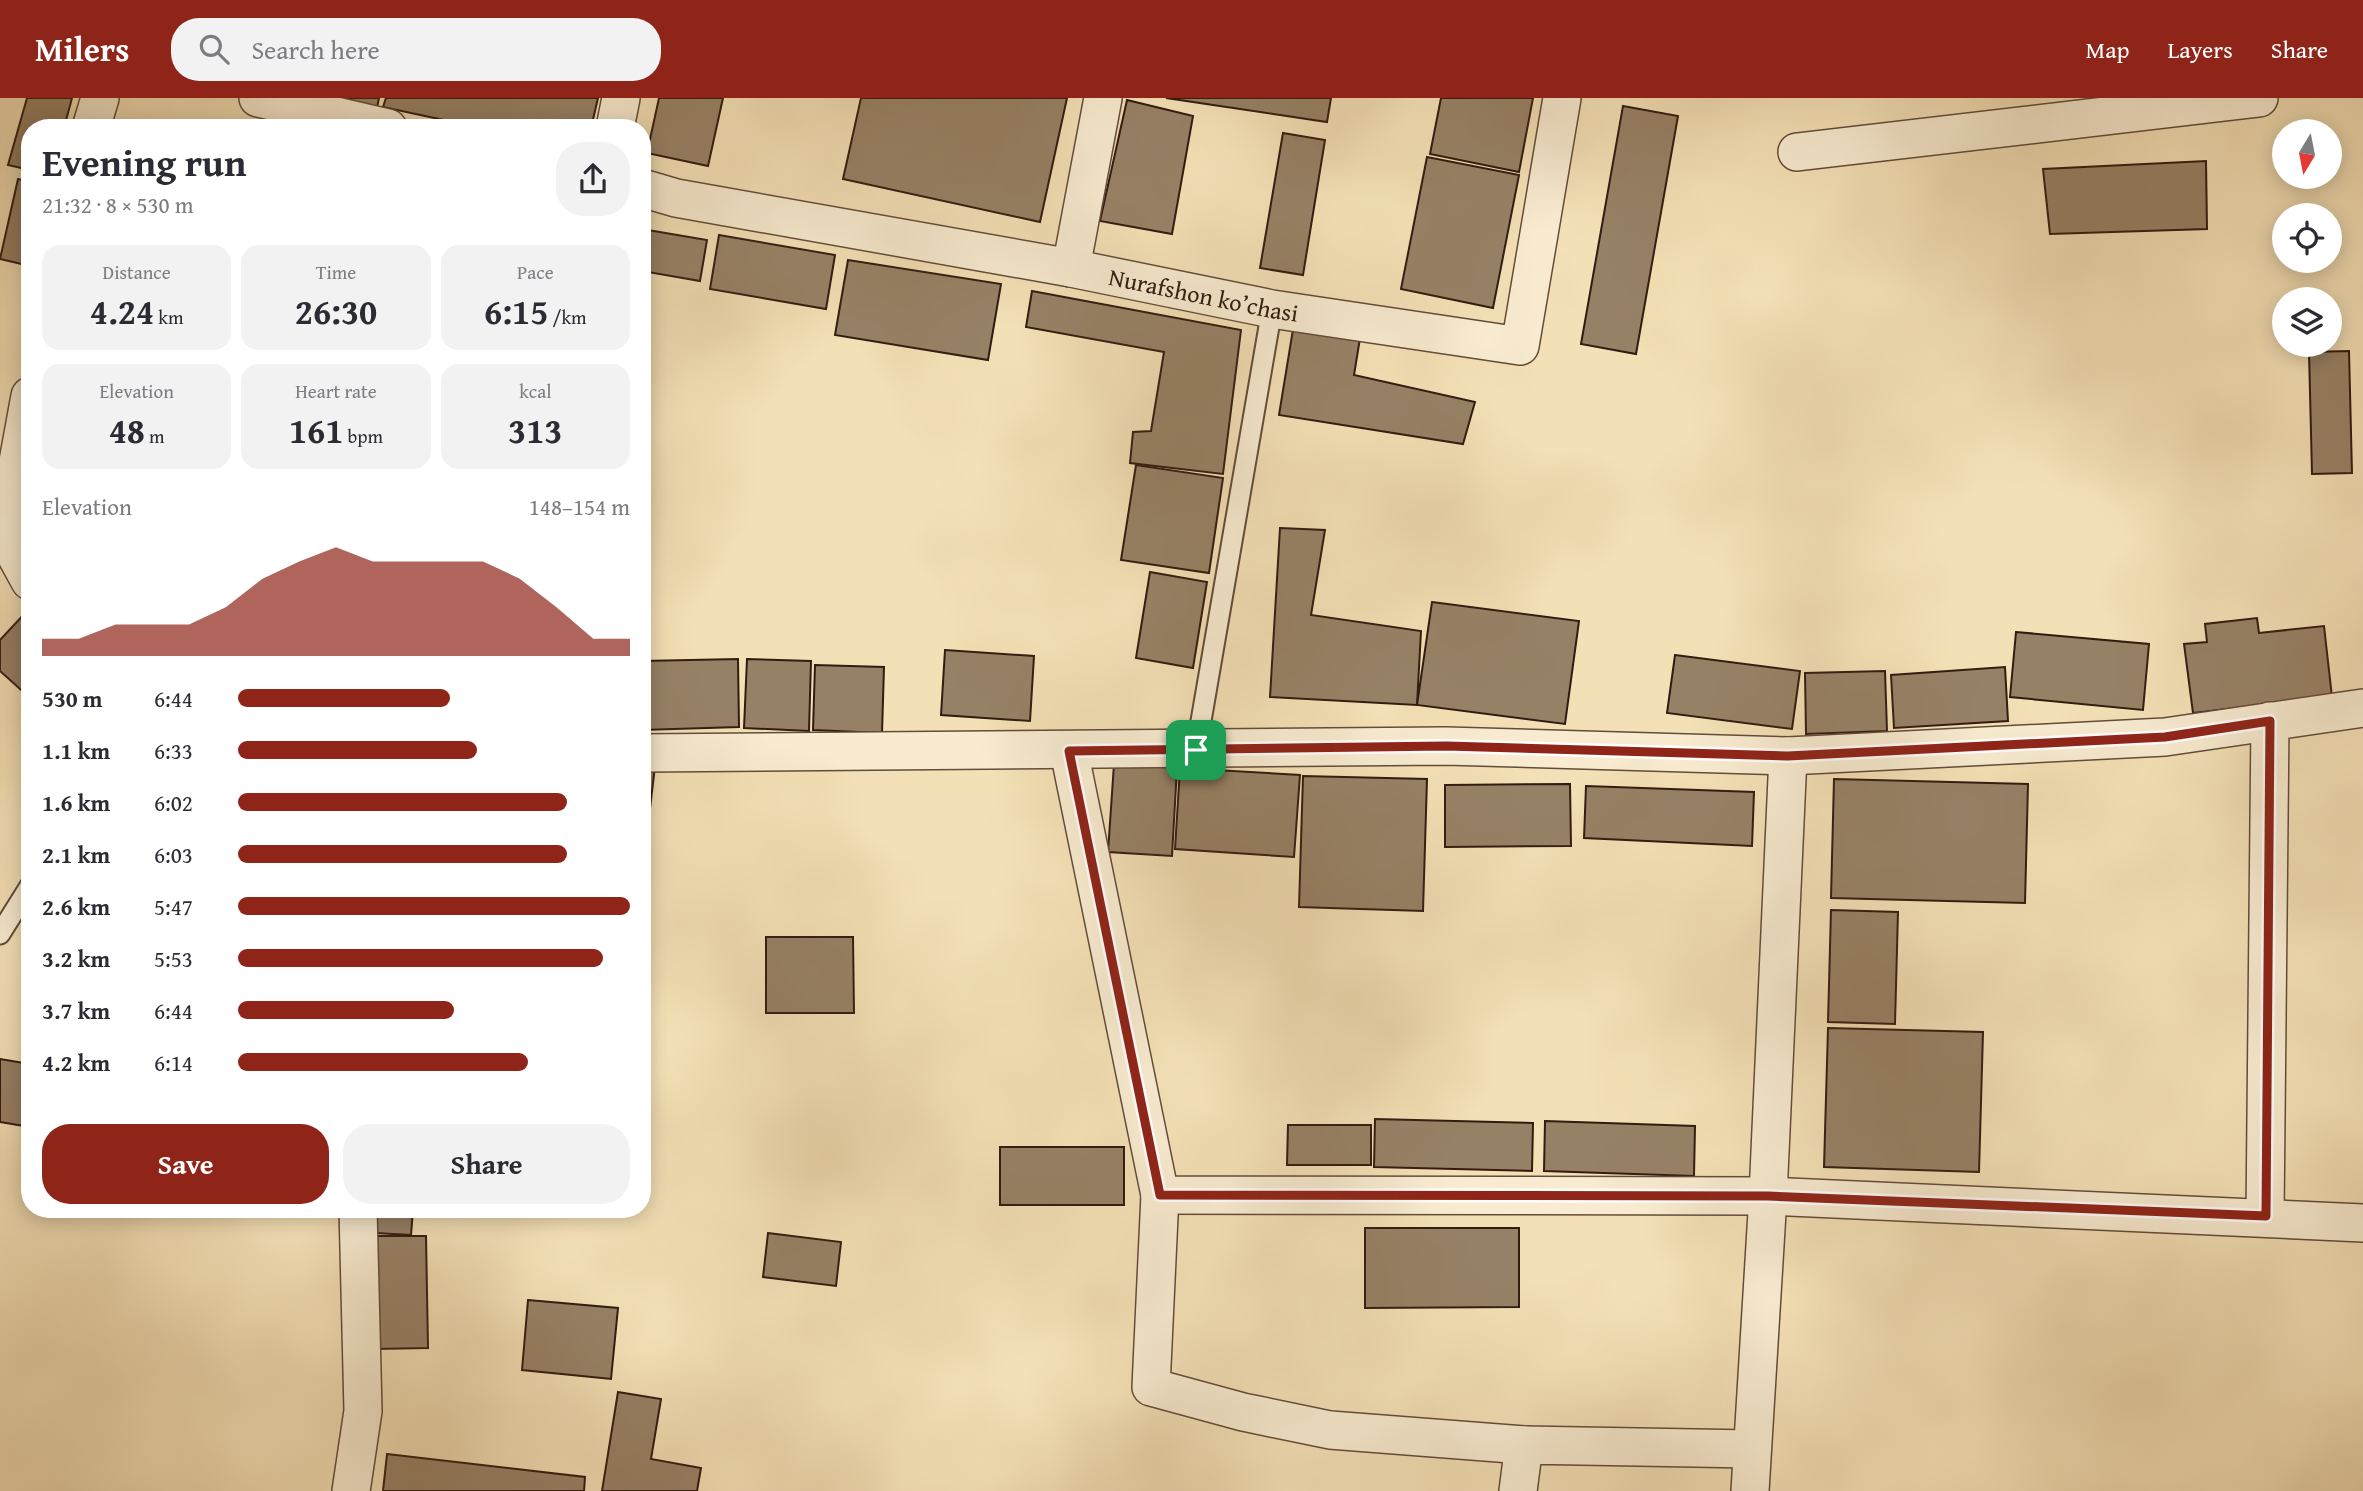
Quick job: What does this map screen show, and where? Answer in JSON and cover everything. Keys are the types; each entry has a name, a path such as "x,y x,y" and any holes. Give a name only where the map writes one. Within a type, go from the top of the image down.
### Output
{"street":[{"path":"94,119 100,98"},
{"path":"258,98 349,119"},
{"path":"617,119 621,98"},
{"path":"1071,268 1103,98"},
{"name":"Nurafshon ko’chasi","path":"651,191 676,198 1071,268 1272,309 1520,346 1562,98"},
{"path":"1797,152 2259,98"},
{"path":"21,445 13,489 13,550 21,565"},
{"path":"651,753 1446,746 1788,756 2165,737 2363,708"},
{"path":"2266,1216 2270,721"},
{"path":"1069,751 1160,1195 1151,1387 1243,1412 1330,1430 1524,1445 1752,1449"},
{"path":"1749,1491 1768,1196 1788,756"},
{"path":"1160,1195 1768,1196 2266,1216 2363,1223"},
{"path":"351,1491 363,1411 358,1218"},
{"path":"1518,1491 1524,1445"}],"lane":[{"path":"1196,750 1272,309"},
{"path":"0,934 21,900"}],"building":[{"path":"27,98 72,98 66,119 21,119"},
{"path":"332,98 379,98 377,108"},
{"path":"386,98 598,98 593,119 439,119 383,107"},
{"path":"659,98 723,98 708,166 651,154 651,135"},
{"path":"861,98 1067,98 1040,222 843,179"},
{"path":"1166,98 1331,98 1327,122"},
{"path":"1441,98 1533,98 1519,172 1430,154"},
{"path":"1127,100 1193,116 1172,234 1100,221"},
{"path":"1623,106 1678,116 1636,354 1581,344"},
{"path":"21,119 21,168 8,165"},
{"path":"1283,133 1325,140 1303,275 1260,268"},
{"path":"1427,157 1519,175 1493,308 1401,289"},
{"path":"2206,161 2207,229 2050,234 2043,169"},
{"path":"18,179 21,180 21,264 0,259"},
{"path":"651,231 707,240 700,281 651,273"},
{"path":"719,235 835,255 826,309 710,289"},
{"path":"848,260 1001,284 988,360 835,335"},
{"path":"1032,291 1241,330 1223,474 1130,463 1133,432 1151,431 1164,352 1026,327"},
{"path":"1295,317 1362,326 1354,375 1475,402 1463,444 1279,415"},
{"path":"2342,351 2349,351 2352,473 2312,474 2309,357 2342,357"},
{"path":"1136,465 1223,478 1209,573 1121,560"},
{"path":"1280,528 1325,530 1311,615 1421,631 1417,705 1270,697"},
{"path":"1150,572 1207,582 1193,668 1136,658"},
{"path":"1432,602 1579,621 1565,724 1417,705"},
{"path":"21,617 21,690 0,671 0,640"},
{"path":"2257,618 2259,633 2324,626 2332,697 2193,713 2184,644 2207,642 2205,624"},
{"path":"2016,632 2149,644 2143,710 2010,697"},
{"path":"945,650 1034,656 1030,721 941,715"},
{"path":"1675,655 1800,671 1792,729 1667,713"},
{"path":"738,659 739,727 651,730 651,661"},
{"path":"747,659 811,661 809,731 744,728"},
{"path":"815,665 884,667 882,733 813,730"},
{"path":"2005,667 2008,721 1894,728 1891,675"},
{"path":"1885,671 1887,731 1806,734 1805,673"},
{"path":"1114,764 1177,768 1172,856 1108,852"},
{"path":"651,766 655,766 651,800"},
{"path":"1180,768 1300,775 1294,857 1175,849"},
{"path":"1303,776 1427,779 1423,911 1299,907"},
{"path":"1834,779 2028,784 2025,903 1831,898"},
{"path":"1570,784 1571,846 1445,847 1445,785"},
{"path":"1586,786 1754,792 1752,846 1584,838"},
{"path":"1831,910 1898,912 1895,1024 1828,1022"},
{"path":"766,937 853,937 854,1013 766,1013"},
{"path":"1828,1028 1983,1032 1979,1172 1824,1167"},
{"path":"0,1059 21,1062 21,1126 0,1122"},
{"path":"1375,1119 1533,1123 1532,1171 1374,1167"},
{"path":"1545,1121 1695,1126 1694,1176 1544,1171"},
{"path":"1288,1125 1371,1125 1371,1165 1287,1165"},
{"path":"1000,1147 1124,1147 1124,1205 1000,1205"},
{"path":"376,1218 412,1218 411,1235 375,1233"},
{"path":"1365,1228 1519,1228 1519,1307 1365,1308"},
{"path":"768,1233 841,1242 836,1286 763,1277"},
{"path":"375,1236 426,1236 428,1348 375,1349"},
{"path":"528,1300 618,1308 611,1379 522,1370"},
{"path":"618,1392 661,1399 651,1459 701,1468 697,1491 602,1491"},
{"path":"387,1454 585,1477 584,1491 383,1491"}],"route":[{"path":"2270,721 2266,1216 1768,1196 1160,1195 1069,751 1196,750 1446,746 1788,756 2165,737 2270,721"}]}
